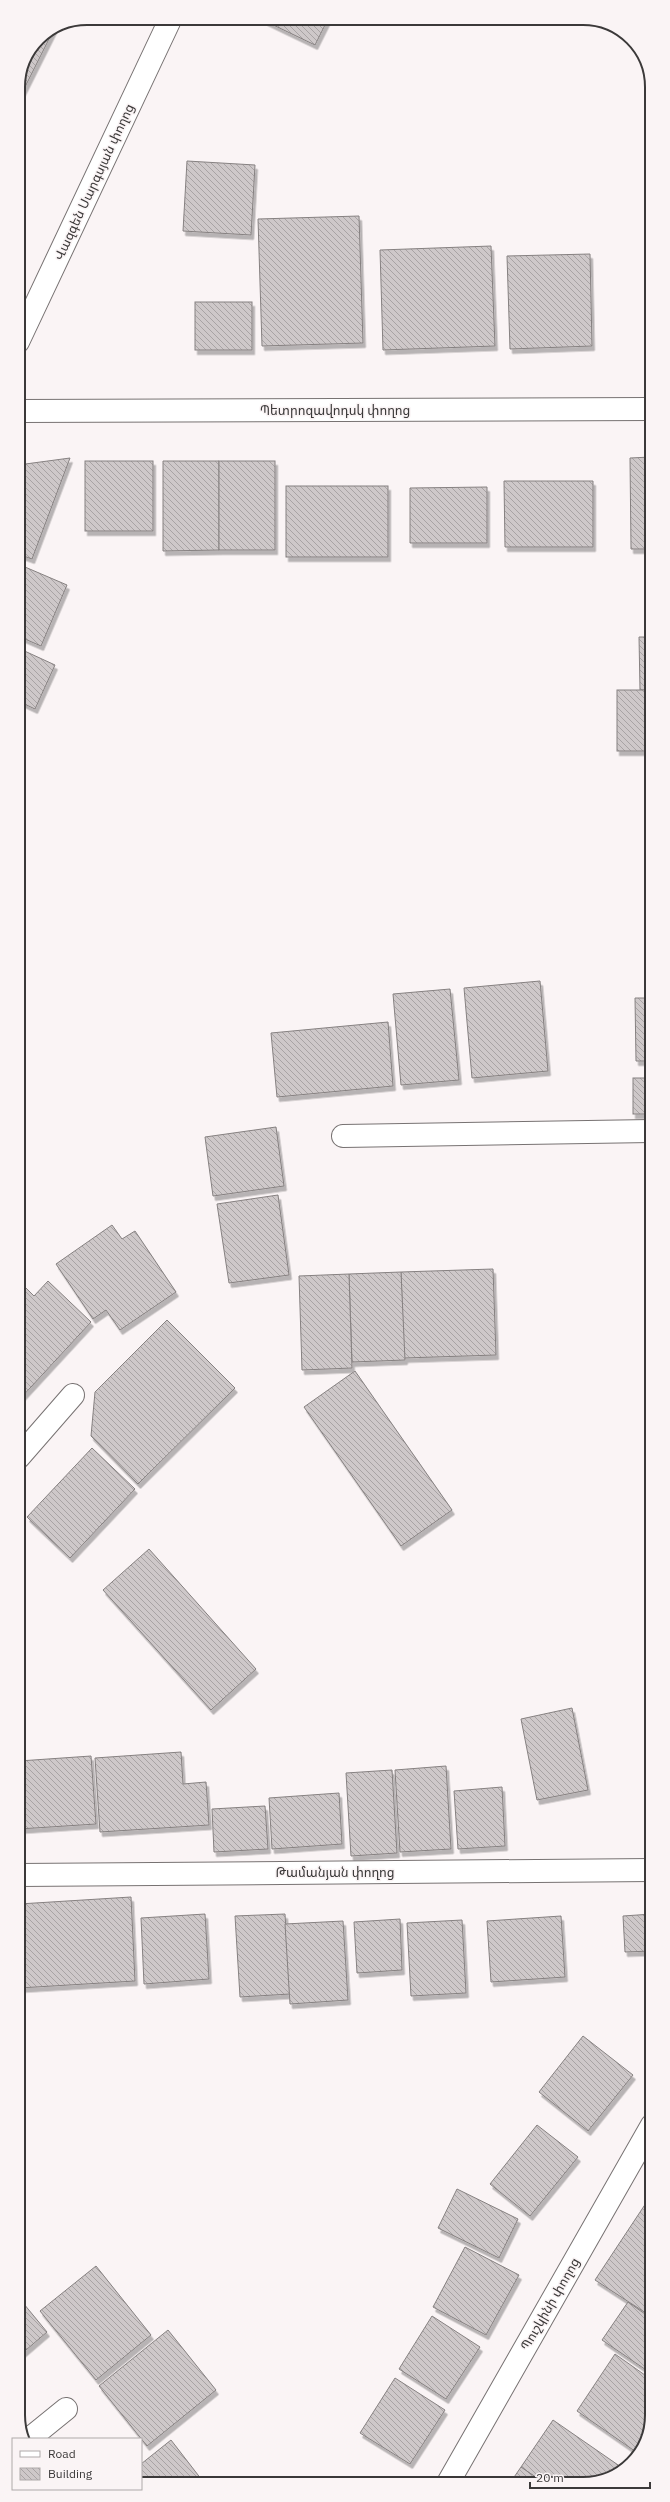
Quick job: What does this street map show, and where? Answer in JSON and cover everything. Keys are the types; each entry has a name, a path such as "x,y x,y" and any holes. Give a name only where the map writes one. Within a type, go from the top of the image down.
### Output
{"street":[{"name":"Վազգեն Սարգսյան փողոց","path":"25,327 168,25"},
{"name":"Պետրոզավոդսկ փողոց","path":"25,411 645,409"},
{"path":"343,1136 645,1131"},
{"path":"25,1450 73,1395"},
{"name":"Թամանյան փողոց","path":"25,1874 645,1870"},
{"name":"Պուշկինի փողոց","path":"451,2477 645,2137"},
{"path":"30,2438 66,2409"}],"building":[{"path":"273,25 325,25 315,45"},
{"path":"50,38 25,87 26,75 35,53"},
{"path":"187,161 255,165 251,235 183,231"},
{"path":"359,216 363,343 262,346 258,219"},
{"path":"491,246 495,346 383,350 380,250"},
{"path":"590,254 592,346 510,349 507,256"},
{"path":"195,302 252,302 252,350 195,350"},
{"path":"645,457 645,549 631,549 630,458"},
{"path":"70,458 32,559 25,556 25,464"},
{"path":"85,461 153,461 153,531 85,531"},
{"path":"163,461 219,461 219,550 163,551"},
{"path":"219,461 275,461 275,550 219,550"},
{"path":"504,481 593,481 593,547 505,547"},
{"path":"286,486 388,486 388,557 286,557"},
{"path":"487,487 487,543 410,543 410,488"},
{"path":"25,567 67,585 41,646 25,639"},
{"path":"639,637 645,637 645,690 640,690"},
{"path":"25,651 55,665 35,709 25,704"},
{"path":"617,690 645,690 645,751 617,751"},
{"path":"540,981 548,1071 472,1078 464,988"},
{"path":"450,989 459,1080 401,1085 393,994"},
{"path":"635,998 645,998 645,1061 636,1061"},
{"path":"388,1022 393,1086 277,1097 271,1033"},
{"path":"633,1078 645,1078 645,1114 633,1114"},
{"path":"276,1127 284,1186 213,1196 205,1137"},
{"path":"278,1195 289,1275 229,1283 217,1204"},
{"path":"112,1225 122,1239 135,1231 176,1292 120,1330 106,1310 93,1319 56,1264"},
{"path":"493,1269 496,1355 404,1358 401,1272"},
{"path":"401,1272 405,1360 352,1362 349,1274"},
{"path":"349,1274 352,1368 302,1370 299,1276"},
{"path":"48,1281 91,1322 25,1394 25,1287 34,1296"},
{"path":"167,1320 235,1388 138,1484 91,1436 95,1392"},
{"path":"355,1371 452,1510 401,1546 304,1407"},
{"path":"92,1448 135,1489 70,1558 27,1517"},
{"path":"149,1549 256,1669 211,1710 103,1590"},
{"path":"572,1708 588,1790 537,1800 521,1719"},
{"path":"181,1752 183,1784 206,1782 209,1825 100,1832 95,1758"},
{"path":"91,1756 96,1824 25,1829 25,1761"},
{"path":"446,1766 451,1849 400,1852 395,1770"},
{"path":"392,1770 397,1853 351,1856 346,1773"},
{"path":"502,1787 505,1846 458,1849 454,1791"},
{"path":"339,1793 342,1844 272,1849 269,1798"},
{"path":"265,1806 268,1849 214,1852 212,1809"},
{"path":"131,1897 135,1981 25,1988 25,1904"},
{"path":"205,1914 209,1979 144,1984 141,1918"},
{"path":"285,1914 290,1994 240,1997 235,1916"},
{"path":"645,1914 645,1951 625,1952 623,1916"},
{"path":"561,1916 565,1977 491,1982 487,1921"},
{"path":"400,1919 402,1970 357,1973 354,1922"},
{"path":"462,1920 466,1993 411,1996 407,1923"},
{"path":"343,1921 348,2000 290,2004 285,1924"},
{"path":"583,2036 633,2075 588,2131 539,2092"},
{"path":"537,2125 578,2157 530,2216 490,2184"},
{"path":"457,2189 518,2219 499,2258 438,2228"},
{"path":"645,2205 645,2312 595,2280"},
{"path":"465,2247 519,2275 486,2335 433,2307"},
{"path":"96,2266 151,2335 96,2380 40,2311"},
{"path":"628,2302 645,2314 645,2369 602,2340"},
{"path":"25,2305 47,2332 25,2351"},
{"path":"432,2316 480,2347 446,2399 399,2369"},
{"path":"168,2330 216,2390 147,2446 99,2386"},
{"path":"615,2354 645,2375 644,2427 639,2442 634,2450 577,2411"},
{"path":"395,2378 445,2410 410,2464 360,2433"},
{"path":"553,2420 619,2466 603,2474 583,2477 535,2477 521,2467"},
{"path":"171,2440 200,2477 142,2477 142,2463"},
{"path":"521,2467 535,2477 514,2477"}]}
